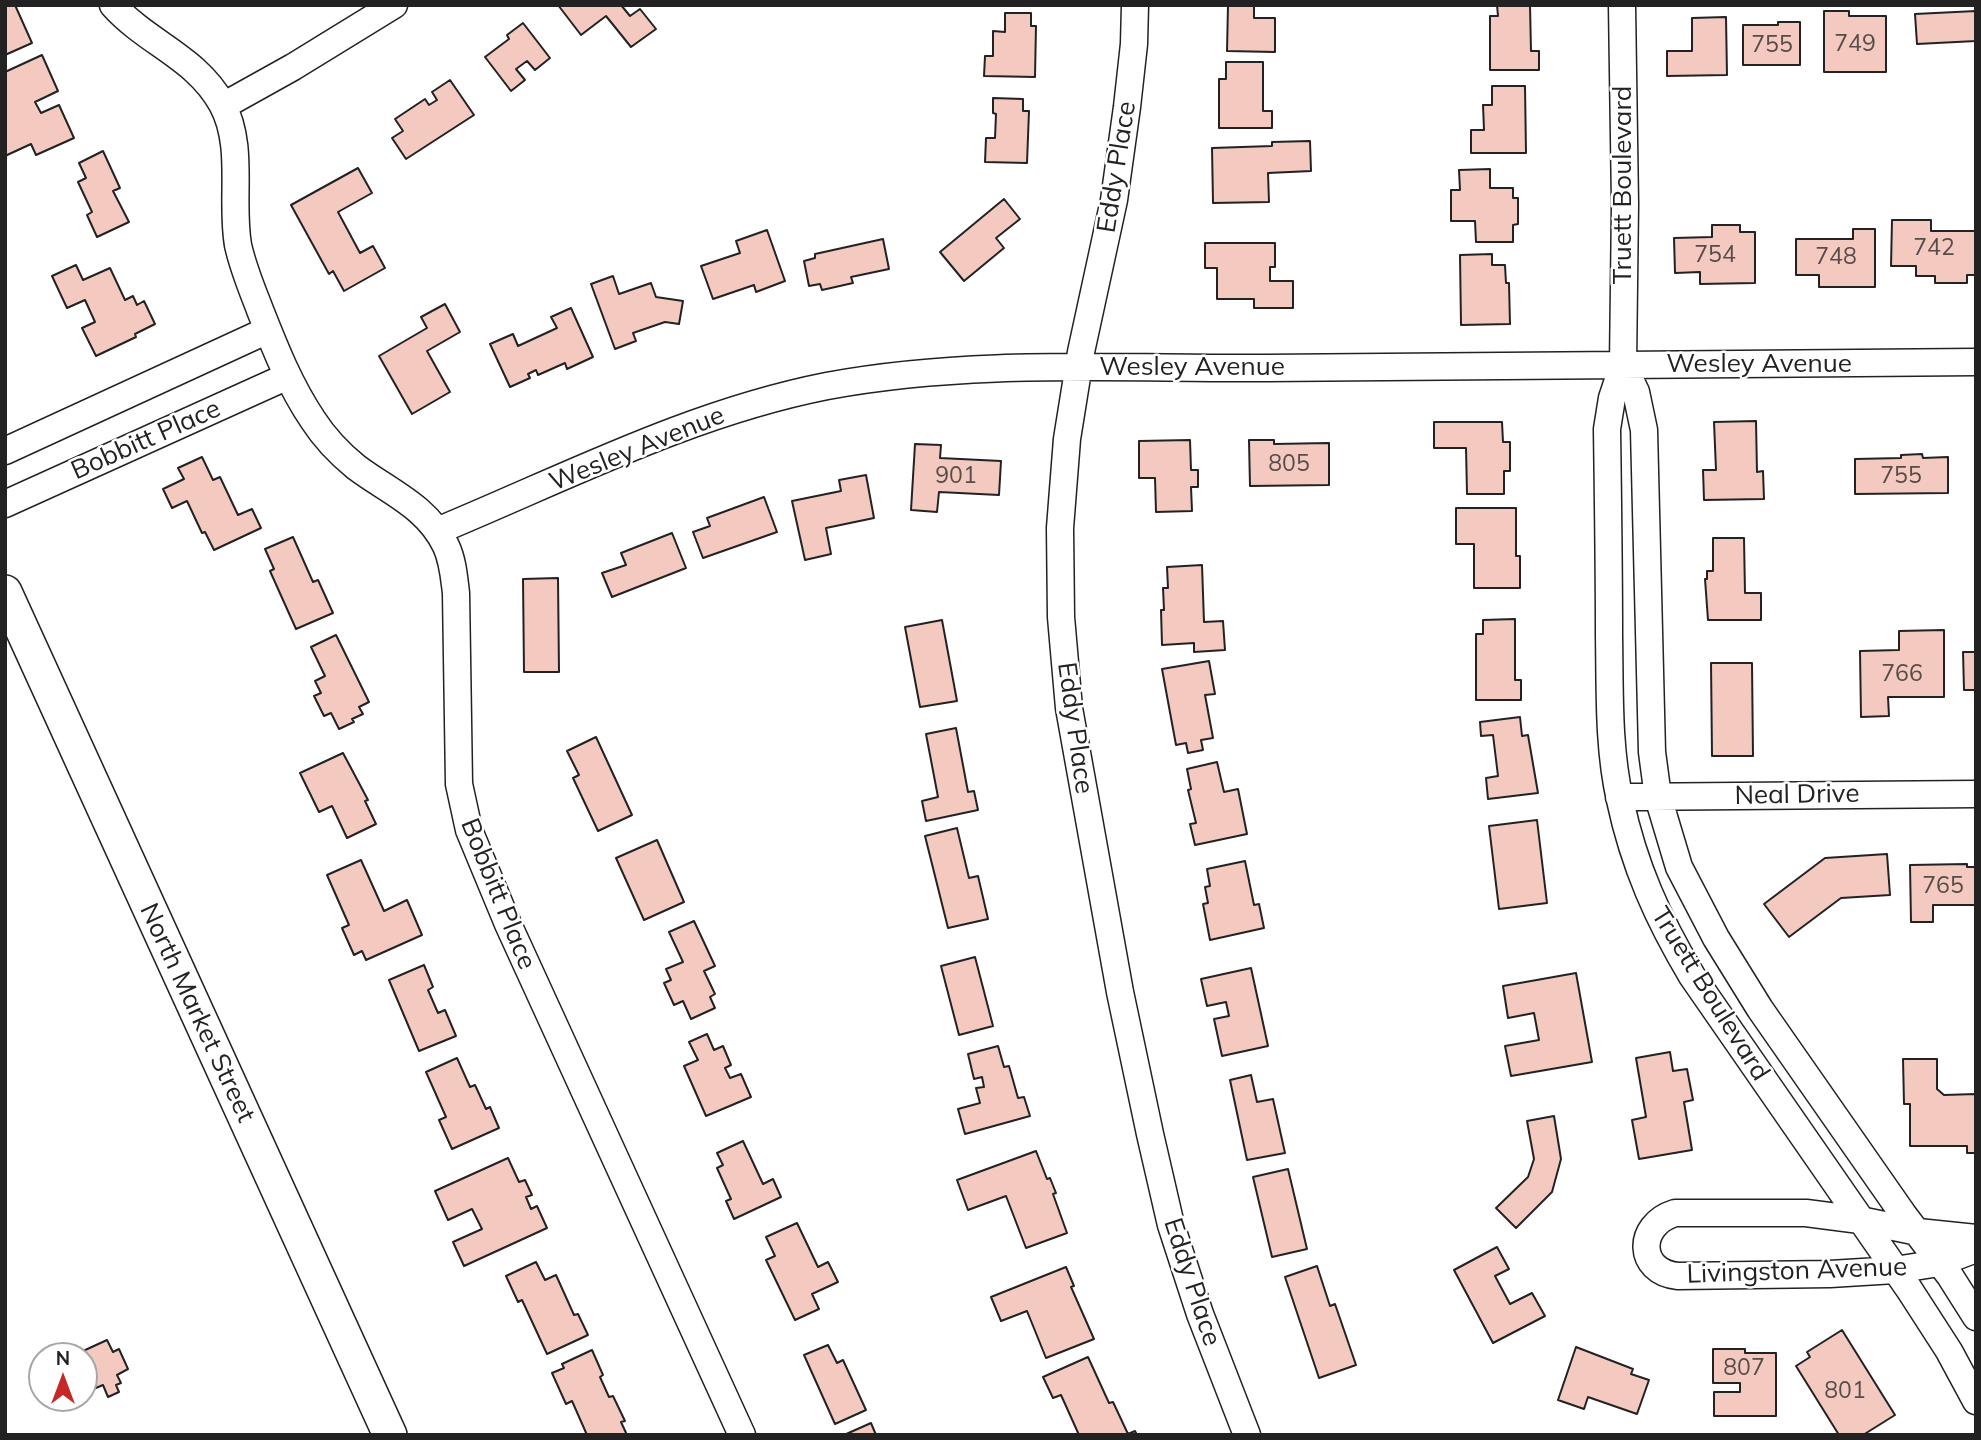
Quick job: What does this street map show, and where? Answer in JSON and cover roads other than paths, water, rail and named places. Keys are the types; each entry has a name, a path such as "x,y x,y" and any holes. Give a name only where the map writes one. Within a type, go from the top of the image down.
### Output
{"main road":[{"name":"North Market Street","path":"5,592 390,1435"}],"street":[{"name":"Bobbitt Place","path":"113,5 148,37 192,66 208,81 223,106 231,128 234,155 233,204 244,271 295,393 329,441 355,466 423,513 446,547 453,566 456,593 458,783 469,830 508,924 742,1435"},
{"path":"223,106 394,5"},
{"name":"Eddy Place","path":"1135,5 1134,44 1114,200 1078,367 1067,439 1060,528 1061,617 1069,708 1119,992 1171,1225 1200,1314 1247,1435"},
{"name":"Truett Boulevard","path":"1622,5 1625,204 1623,365 1612,398 1607,429 1610,723 1619,797 1637,863 1664,929 1692,976 1949,1351 1976,1401"},
{"name":"Bobbitt Place","path":"5,451 268,330"},
{"name":"Wesley Avenue","path":"437,531 630,447 688,425 759,403 825,387 891,376 958,369 1078,367 1976,362"},
{"name":"Truett Boulevard","path":"1623,365 1636,391 1644,429 1652,752 1658,797 1679,867 1716,939 1760,1009 1976,1317"},
{"name":"Bobbitt Place","path":"5,504 288,376"},
{"name":"Neal Drive","path":"1619,797 1976,794"},
{"name":"Livingston Avenue","path":"1976,1238 1918,1232 1807,1213 1675,1213 1662,1217 1654,1224 1647,1237 1646,1246 1650,1260 1656,1268 1669,1275 1678,1276 1895,1270 1939,1263 1976,1249"}]}
